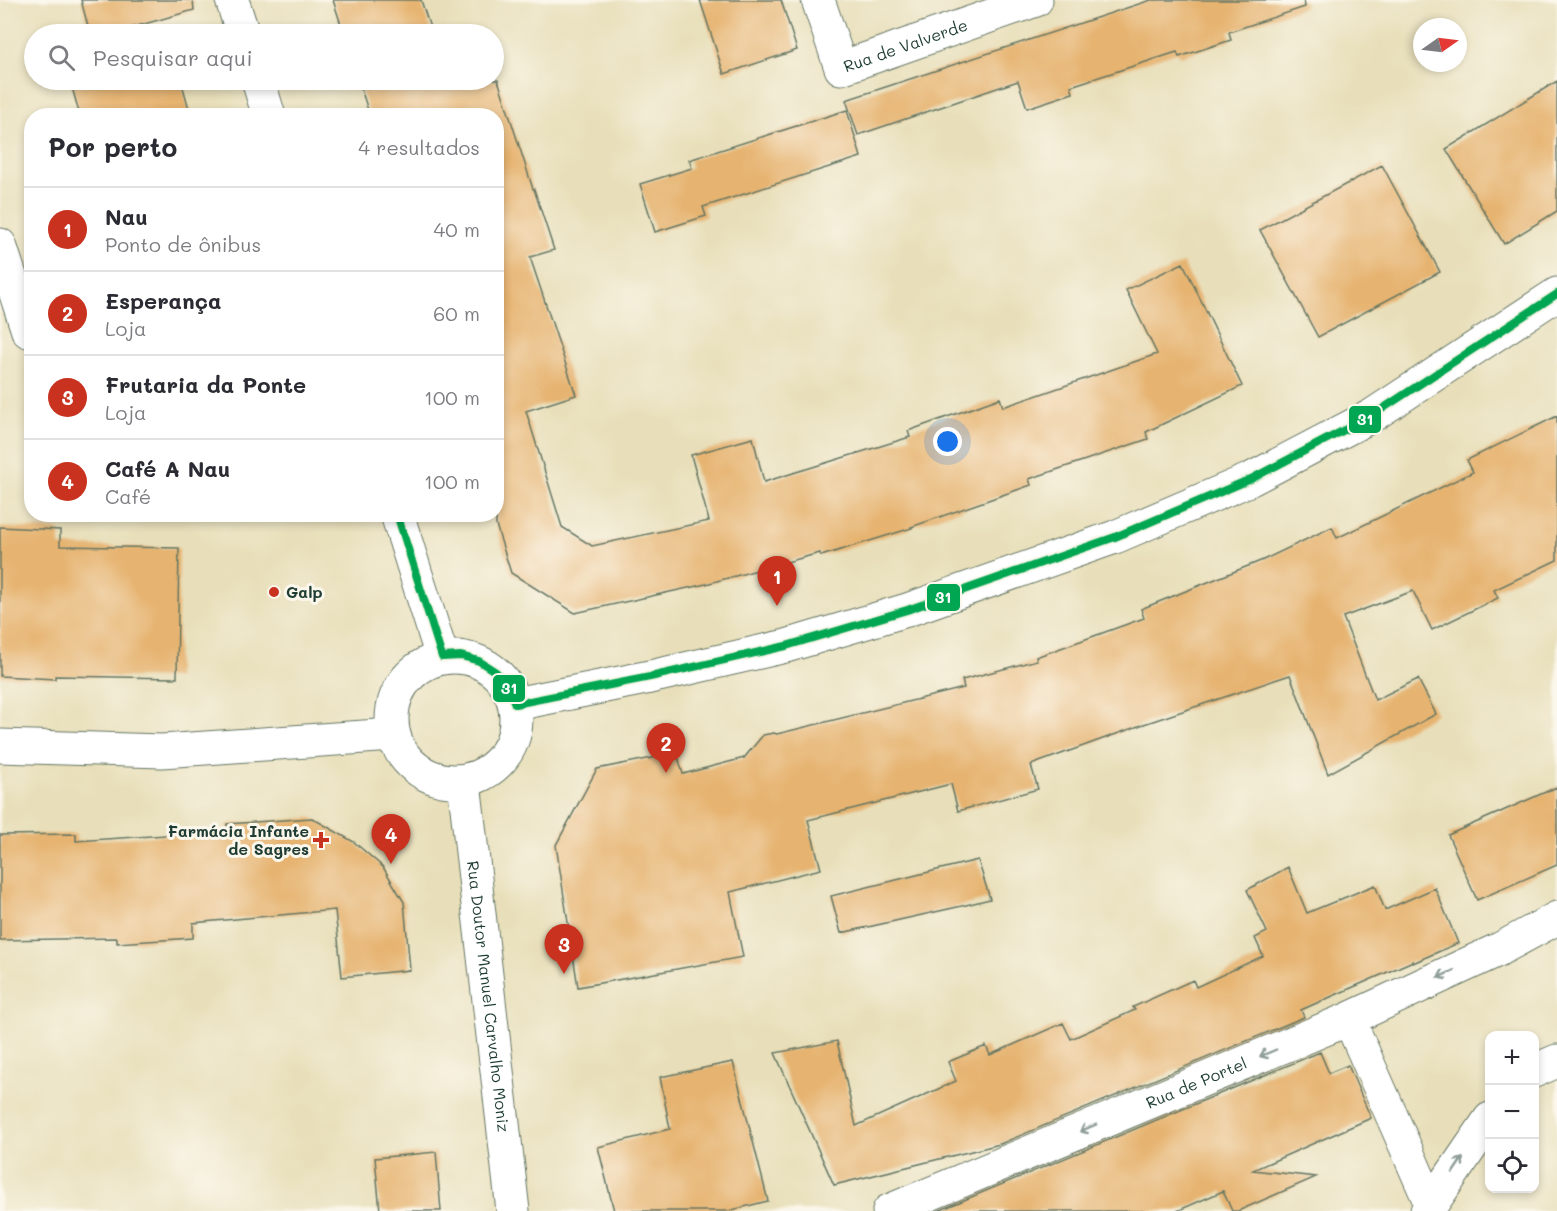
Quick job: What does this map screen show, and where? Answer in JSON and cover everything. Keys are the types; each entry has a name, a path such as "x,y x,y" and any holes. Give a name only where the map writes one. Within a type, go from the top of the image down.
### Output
{"street":[{"path":"232,0 240,24"},
{"name":"Rua de Valverde","path":"818,0 841,68 1036,0"},
{"path":"261,90 267,108"},
{"path":"0,245 24,319"},
{"path":"515,704 650,677 786,646 907,610 1115,537 1251,479 1372,415 1557,294"},
{"path":"400,522 442,657"},
{"path":"461,656 479,661 496,672 508,686 515,704 516,730 506,754 488,772 464,782 441,781 420,772 403,756 393,735 391,715 396,695 407,677 423,664 442,657 461,656"},
{"path":"0,746 162,751 393,735"},
{"name":"Rua Doutor Manuel Carvalho Moniz","path":"464,782 513,1211"},
{"name":"Rua de Portel","path":"889,1211 1349,1019 1500,949 1557,918"},
{"path":"1349,1019 1429,1208"},
{"path":"1539,1069 1557,1061"},
{"path":"1429,1208 1485,1126"}],"building":[{"path":"81,0 193,0 194,10 144,24 87,24"},
{"path":"333,0 421,0 429,24 341,24"},
{"path":"700,0 781,0 797,50 724,74"},
{"path":"1151,0 1304,0 1305,7 1229,32 1231,40 1179,57 1177,52 1071,86 1073,93 1027,108 1018,81 858,135 846,100"},
{"path":"1557,81 1557,211 1504,244 1446,149"},
{"path":"73,90 184,90 189,108 78,108"},
{"path":"361,90 501,90 554,250 530,257 576,395 526,411 562,527 592,546 709,521 691,455 753,438 764,482 910,437 908,431 1000,398 1003,407 1157,354 1126,290 1183,263 1242,386 1146,432 1148,439 1029,479 1031,485 912,528 821,556 820,553 706,584 575,613 511,573 496,525 496,522 504,522 504,108 367,108"},
{"path":"847,110 861,157 703,207 706,216 655,232 640,184 692,168 689,160"},
{"path":"1382,165 1440,272 1318,337 1260,230"},
{"path":"1557,416 1557,560 1494,590 1498,598 1432,630 1413,591 1343,617 1375,700 1418,679 1436,714 1328,774 1290,675 1031,765 1038,789 958,811 951,784 808,820 821,869 730,892 743,957 578,987 556,845 597,769 677,753 683,774 744,758 763,735 777,734 964,688 962,680 1037,660 1036,657 1144,618 1141,609 1263,560 1332,527 1337,538 1473,472 1467,460"},
{"path":"0,527 60,530 60,546 179,548 177,678 55,676 55,679 0,676"},
{"path":"1557,787 1557,865 1477,900 1448,835"},
{"path":"312,818 354,842 383,867 404,902 410,970 342,977 335,910 193,923 193,938 117,943 117,938 0,940 0,835 76,834 76,841 227,831 227,824"},
{"path":"978,860 990,899 841,933 831,896"},
{"path":"1288,867 1307,913 1375,885 1385,910 1435,888 1458,943 1301,1010 1304,1017 1000,1144 834,1185 775,1053 837,1041 856,1126 956,1081 948,1062 986,1046 990,1055 1063,1023 1071,1039 1135,1010 1133,1007 1193,980 1196,987 1263,956 1255,938 1267,932 1247,890"},
{"path":"1320,1052 1329,1073 1348,1065 1371,1118 1253,1170 1316,1177 1238,1211 1232,1211 1223,1191 1177,1211 938,1211"},
{"path":"733,1062 768,1201 728,1211 614,1211 598,1147 670,1129 660,1077"},
{"path":"436,1152 441,1211 380,1211 375,1158"}],"transit line":[{"name":"31","path":"400,522 442,657 461,656 479,661 496,672 508,686 515,704 650,677 786,646 907,610 1115,537 1251,479 1373,415 1557,294"}],"place":[{"name":"Galp","path":"274,592"},
{"name":"Nau","path":"777,606"},
{"name":"Esperança","path":"666,773"},
{"name":"Farmácia Infante de Sagres","path":"321,840"},
{"name":"Café A Nau","path":"391,864"},
{"name":"Frutaria da Ponte","path":"564,974"}]}
